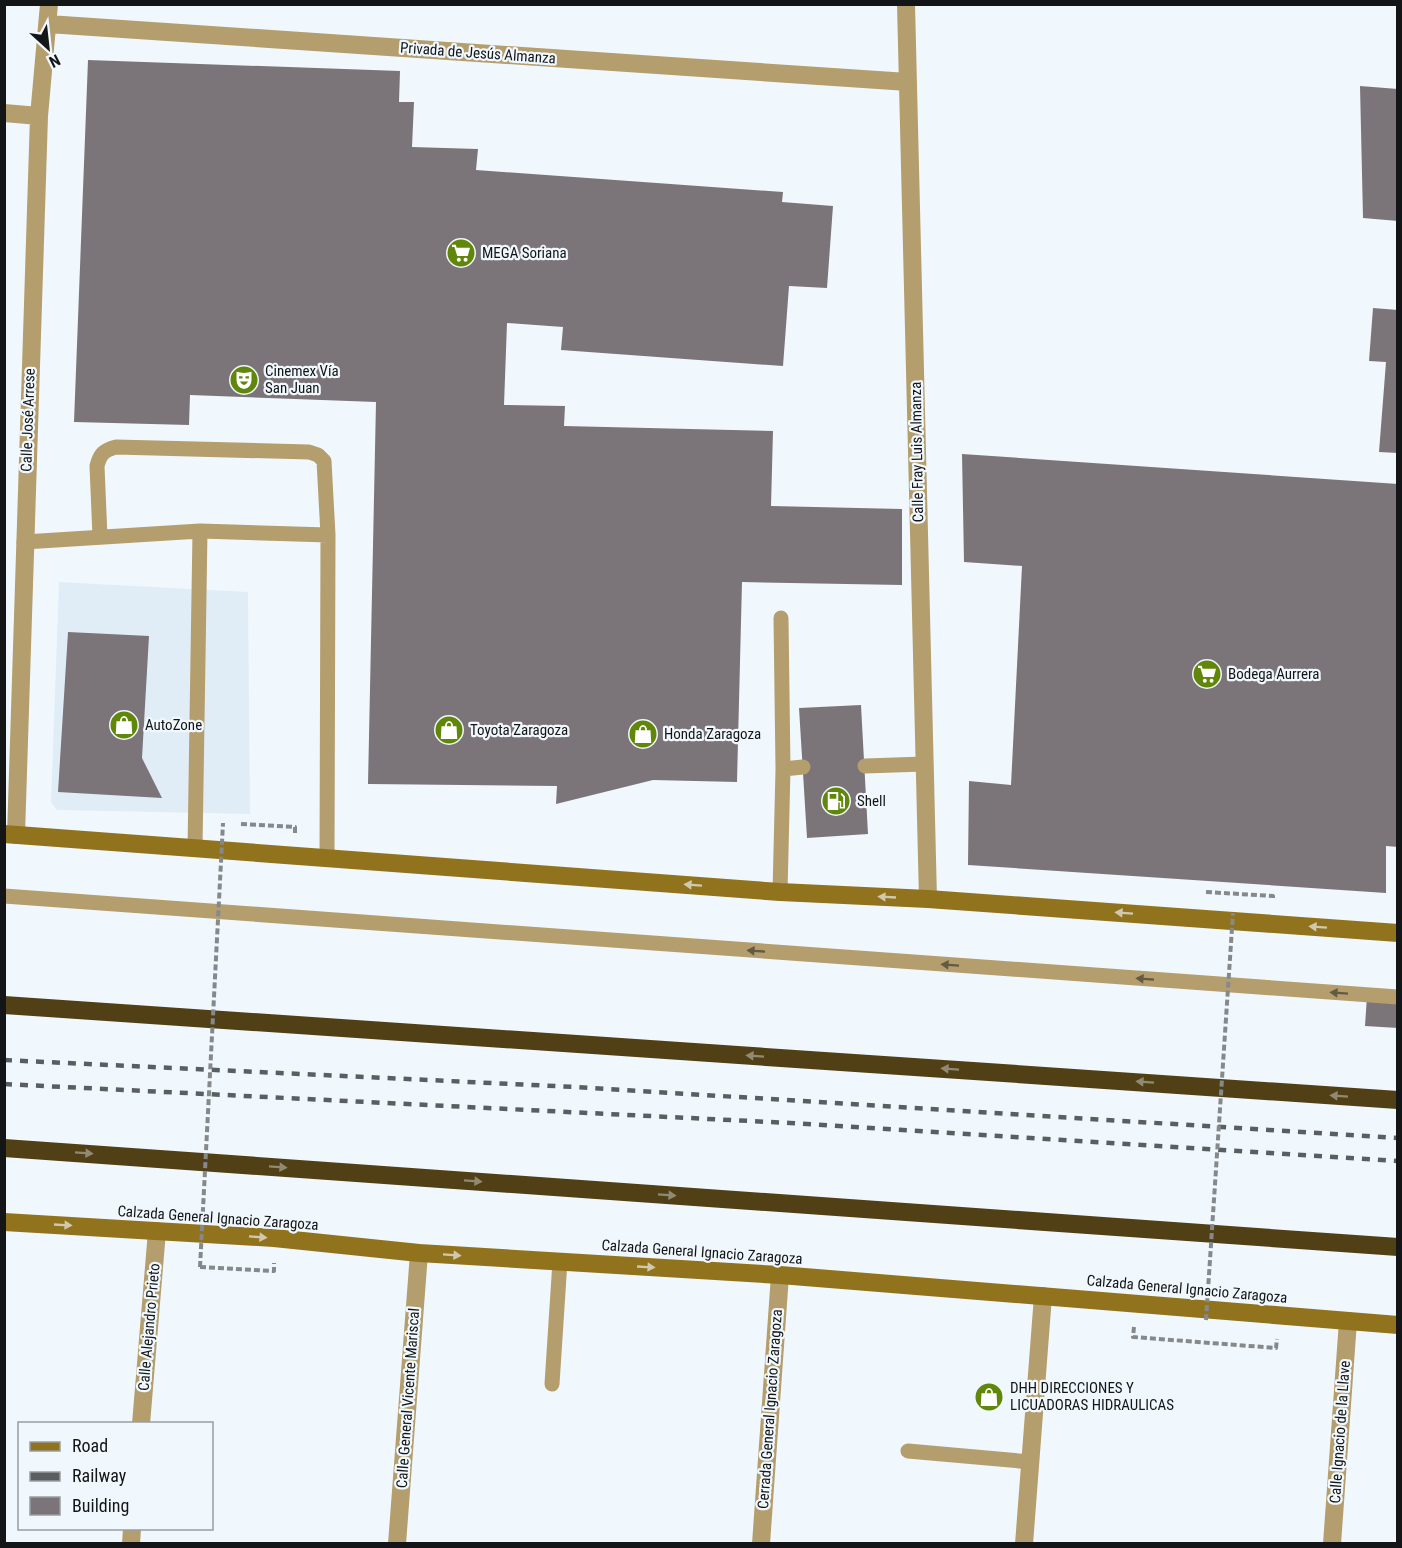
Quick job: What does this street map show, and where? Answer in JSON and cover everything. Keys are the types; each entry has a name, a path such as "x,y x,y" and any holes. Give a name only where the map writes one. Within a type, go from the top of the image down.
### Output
{"highway":[{"path":"4,1005 1398,1100"},
{"path":"4,1148 1398,1246"},
{"path":"4,1154 40,1150"}],"main road":[{"path":"10,835 780,892 928,899 1398,933"},
{"name":"Calzada General Ignacio Zaragoza","path":"4,1222 274,1238 419,1253 780,1275 1398,1324"}],"street":[{"name":"Calle José Arrese","path":"10,835 24,542 39,116 49,4"},
{"name":"Calle Fray Luis Almanza","path":"906,4 928,899"},
{"name":"Privada de Jesús Almanza","path":"48,24 908,82"},
{"path":"4,114 39,116"},
{"name":"Calle Alejandro Prieto","path":"141,1422 157,1231"},
{"name":"Calle General Vicente Mariscal","path":"397,1544 419,1253"},
{"name":"Cerrada General Ignacio Zaragoza","path":"761,1544 780,1275"},
{"path":"1024,1544 1043,1296"},
{"name":"Calle Ignacio de la Llave","path":"1332,1544 1348,1321"}],"lane":[{"path":"100,537 97,466 100,456 106,449 116,447 309,452 318,455 324,461 327,471 328,535 327,857"},
{"path":"24,542 200,531 328,535"},
{"path":"195,848 200,531"},
{"path":"780,892 783,769 781,618"},
{"path":"865,766 924,764"},
{"path":"783,769 803,767"},
{"path":"4,896 1398,998"},
{"path":"552,1384 560,1261"},
{"path":"908,1451 1030,1462"}],"path":[{"path":"274,1271 200,1267 223,823 296,827"},
{"path":"1201,891 1273,896"},
{"path":"1206,1320 1233,913"},
{"path":"1133,1337 1276,1348"}],"shaded area":[{"path":"59,582 248,592 250,814 57,810 51,802"}],"building":[{"path":"88,60 400,71 399,102 414,102 412,147 478,149 476,170 783,192 782,202 833,206 827,288 789,286 783,366 561,350 563,327 507,323 504,405 565,406 564,426 773,431 771,506 902,509 902,585 742,582 737,782 653,780 556,804 557,786 368,784 376,402 190,395 189,425 74,422"},
{"path":"1360,86 1398,89 1398,221 1363,218"},
{"path":"1373,308 1398,310 1398,453 1379,452 1386,362 1369,361"},
{"name":"Bodega Aurrera","path":"962,454 1398,484 1398,847 1386,846 1386,893 968,865 969,781 1011,785 1022,566 964,562"},
{"path":"68,632 149,636 142,758 162,798 58,792"},
{"name":"Shell","path":"861,705 868,834 807,838 799,708"},
{"path":"1367,996 1398,998 1398,1028 1365,1026"}],"railway":[{"path":"4,1060 576,1087 1398,1138"},
{"path":"4,1084 790,1123 1398,1161"}],"place":[{"name":"MEGA Soriana","path":"461,253"},
{"name":"Cinemex Vía San Juan","path":"244,380"},
{"name":"Bodega Aurrera","path":"1207,674"},
{"name":"AutoZone","path":"124,725"},
{"name":"Toyota Zaragoza","path":"449,730"},
{"name":"Honda Zaragoza","path":"643,734"},
{"name":"Shell","path":"836,801"},
{"name":"DHH DIRECCIONES Y LICUADORAS HIDRAULICAS","path":"989,1397"}]}
